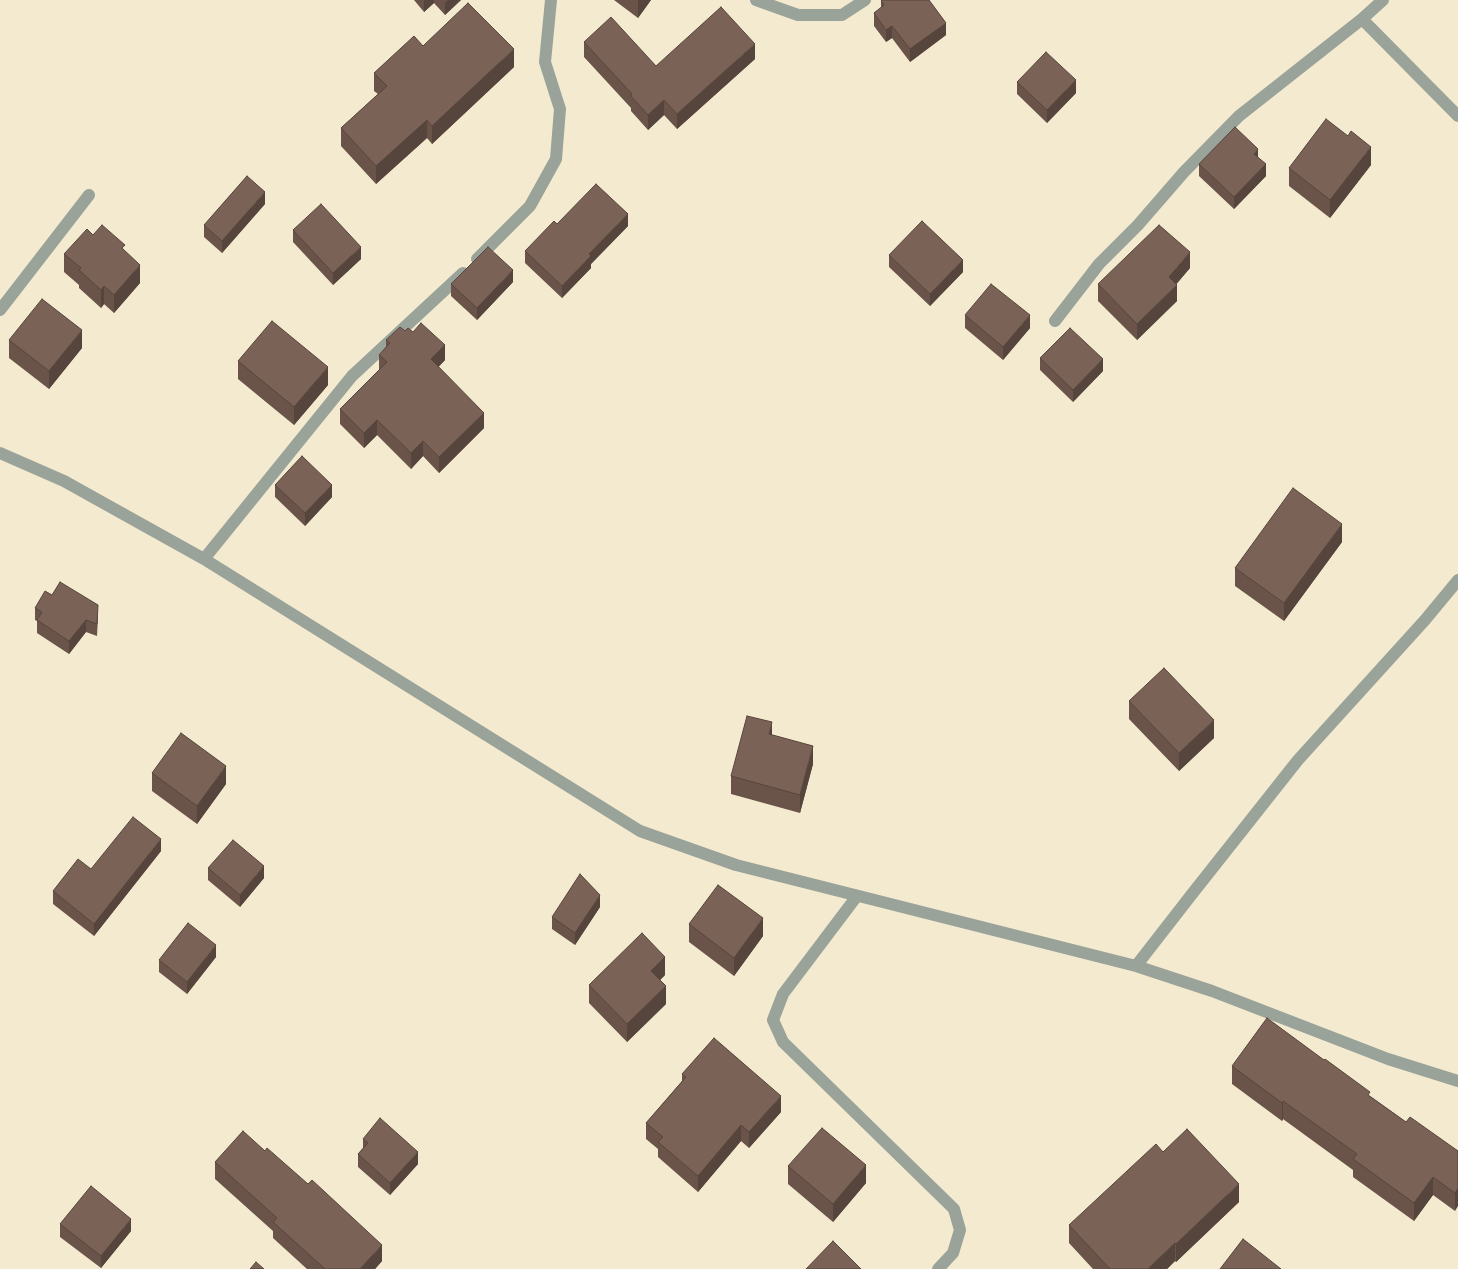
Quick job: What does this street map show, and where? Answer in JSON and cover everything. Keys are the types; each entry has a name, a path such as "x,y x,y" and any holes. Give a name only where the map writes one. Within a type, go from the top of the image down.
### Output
{"street":[{"path":"204,559 352,376 450,286 530,206 556,159 560,109 545,62 551,0"},
{"path":"756,0 798,15 842,15 865,0"},
{"path":"1055,321 1099,264 1138,225 1184,172 1239,116 1362,19 1383,0"},
{"path":"1362,19 1458,116"},
{"path":"0,310 89,195"},
{"path":"0,452 64,481 204,559 640,831 736,866 1136,966 1212,992 1388,1059 1458,1081"},
{"path":"1136,966 1298,760 1458,580"},
{"path":"857,896 782,994 773,1020 783,1042 954,1210 960,1230 953,1253 938,1269"}],"building":[{"path":"882,0 929,0 946,23 910,49 892,26 886,30 874,13 884,5"},
{"path":"468,3 514,49 432,126 427,120 376,166 341,128 387,86 374,73 414,36 423,46"},
{"path":"721,7 755,44 677,114 664,100 648,115 631,96 632,94 584,42 611,17 656,66"},
{"path":"1046,52 1076,80 1047,110 1017,82"},
{"path":"1326,119 1348,136 1351,131 1371,147 1330,200 1289,168"},
{"path":"1235,127 1258,149 1254,154 1266,164 1234,197 1199,164"},
{"path":"247,176 265,192 222,241 204,225"},
{"path":"596,184 628,214 589,254 591,256 562,286 525,251 554,221 557,224"},
{"path":"321,204 361,247 333,273 293,230"},
{"path":"922,221 963,260 930,294 889,255"},
{"path":"102,225 125,245 122,248 140,265 114,295 104,286 101,290 79,270 81,268 64,254 87,229 93,235"},
{"path":"1159,225 1190,252 1169,277 1177,285 1137,324 1098,284"},
{"path":"488,247 513,270 477,308 451,284"},
{"path":"991,284 1030,315 1003,347 965,315"},
{"path":"42,299 82,330 49,371 9,340"},
{"path":"272,321 328,367 294,407 238,361"},
{"path":"421,323 445,345 431,359 484,413 439,457 423,441 411,453 377,420 364,433 340,409 387,362 379,355 390,343 386,340 400,327 405,331 408,328 413,332"},
{"path":"1070,328 1103,359 1073,390 1040,358"},
{"path":"302,456 332,485 305,513 275,485"},
{"path":"1293,488 1342,524 1284,603 1235,568"},
{"path":"60,582 98,605 97,624 86,620 69,641 37,620 42,612 35,608 45,591 52,595"},
{"path":"1164,668 1214,720 1179,753 1129,701"},
{"path":"747,716 772,722 769,734 813,746 800,795 731,776"},
{"path":"181,733 226,766 197,806 152,773"},
{"path":"133,817 161,839 94,924 53,891 78,859 91,869"},
{"path":"233,840 264,866 240,895 208,868"},
{"path":"580,874 600,895 575,933 552,917"},
{"path":"718,885 763,918 734,958 689,924"},
{"path":"188,923 216,945 187,982 159,960"},
{"path":"642,933 665,957 651,971 666,986 627,1024 589,985"},
{"path":"1267,1018 1370,1092 1368,1095 1406,1122 1410,1117 1458,1151 1458,1188 1455,1193 1433,1177 1414,1203 1353,1159 1357,1154 1232,1066"},
{"path":"714,1038 781,1096 749,1132 741,1125 698,1176 658,1142 663,1137 646,1123 686,1077 682,1074"},
{"path":"380,1118 418,1152 390,1183 358,1154 368,1143 363,1139"},
{"path":"822,1128 866,1165 833,1204 788,1166"},
{"path":"1187,1129 1239,1184 1148,1269 1110,1269 1069,1225 1156,1144 1163,1152"},
{"path":"243,1131 265,1151 267,1148 308,1184 312,1180 382,1245 360,1269 325,1269 273,1222 277,1218 215,1162"},
{"path":"91,1186 131,1219 101,1256 60,1224"},
{"path":"1243,1239 1281,1269 1220,1269"},
{"path":"833,1241 861,1269 806,1269"},
{"path":"256,1262 264,1269 250,1269"}]}
